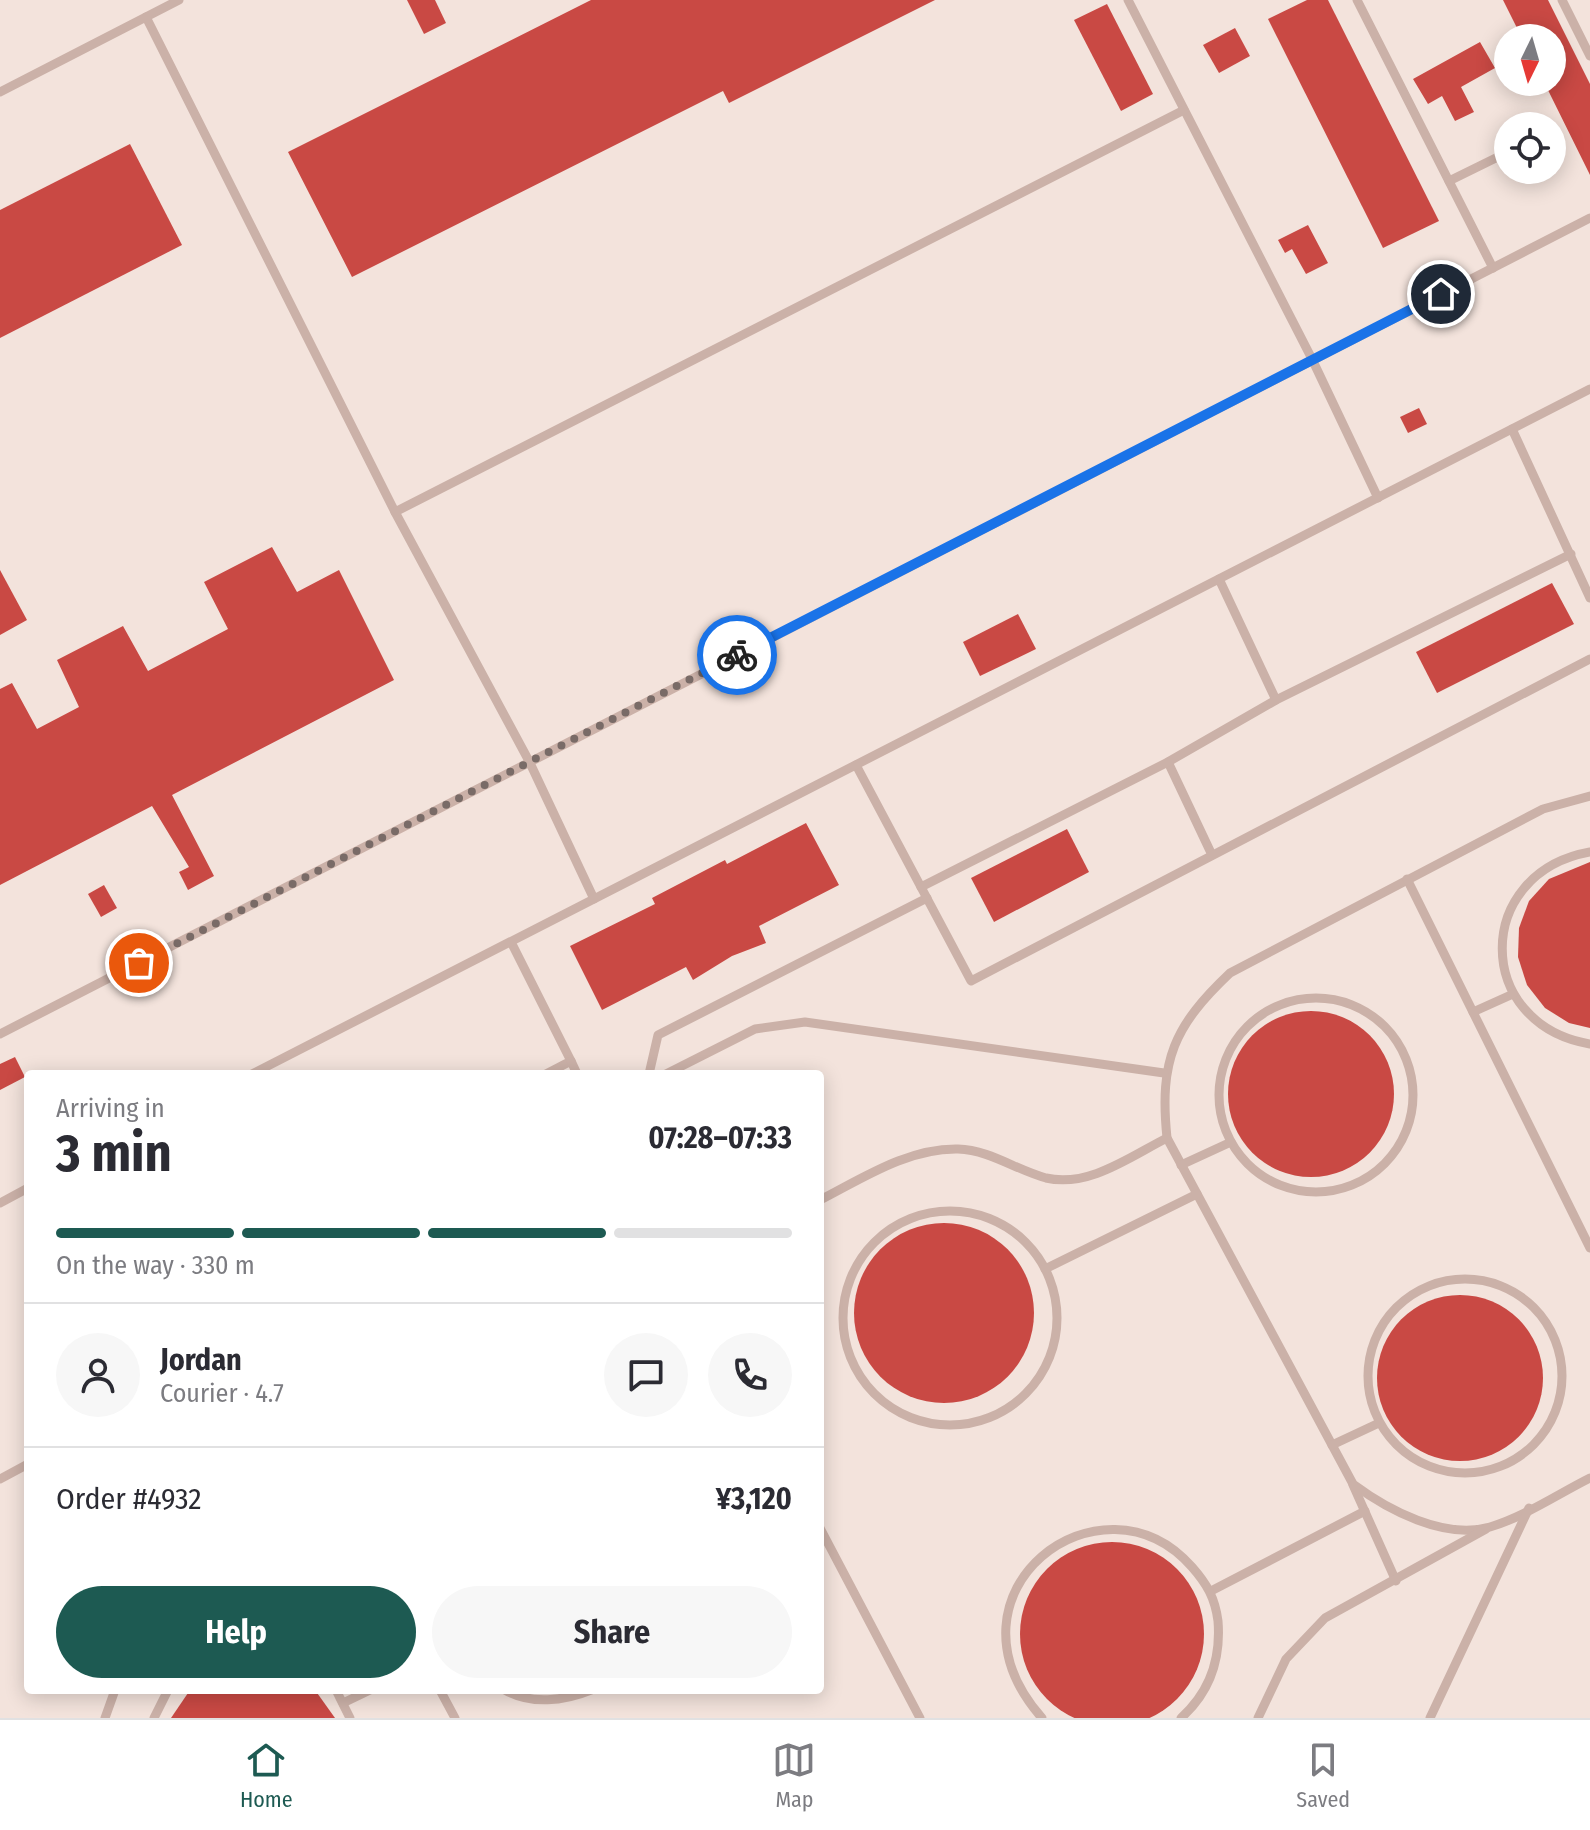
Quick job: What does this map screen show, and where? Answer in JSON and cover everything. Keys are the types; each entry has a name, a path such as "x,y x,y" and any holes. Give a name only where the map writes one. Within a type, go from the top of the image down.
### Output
{"lane":[{"path":"0,92 179,0"},
{"path":"1128,0 1312,359 1378,498"},
{"path":"1357,0 1493,268"},
{"path":"1562,0 1590,56"},
{"path":"146,17 395,512 530,763 594,899"},
{"path":"395,512 1184,110"},
{"path":"1449,181 1494,159"},
{"path":"0,1034 1590,218"},
{"path":"269,1070 594,899 1590,389"},
{"path":"1512,429 1590,598"},
{"path":"921,887 1168,762 1276,700 1571,554"},
{"path":"1219,579 1276,700"},
{"path":"856,765 971,981 1590,659"},
{"path":"1168,762 1212,855"},
{"path":"1396,1581 1353,1484 1167,1138 1164,1073 1178,1036 1193,1012 1230,973 1543,809 1590,796"},
{"path":"1590,852 1565,856 1536,873 1514,898 1503,930 1502,963 1513,994 1532,1019 1558,1036 1590,1044"},
{"path":"1407,879 1590,1248"},
{"path":"650,1070 658,1035 927,898"},
{"path":"511,942 575,1070"},
{"path":"1473,1012 1513,994"},
{"path":"1315,998 1348,1003 1378,1019 1400,1044 1412,1073 1414,1104 1406,1134 1390,1160 1365,1179 1336,1190 1306,1192 1276,1183 1250,1166 1231,1142 1220,1111 1224,1067 1232,1046 1253,1020 1282,1003 1315,998"},
{"path":"674,1070 755,1029 805,1022 1164,1073"},
{"path":"554,1070 571,1061"},
{"path":"824,1198 897,1161 926,1152 959,1149 984,1154 1048,1178 1075,1179 1099,1173 1167,1138"},
{"path":"1181,1165 1231,1142"},
{"path":"0,1203 24,1190"},
{"path":"1045,1269 1197,1194"},
{"path":"946,1211 990,1218 1019,1235 1045,1269 1054,1291 1057,1325 1050,1357 1033,1386 1008,1408 977,1422 943,1425 910,1418 891,1406 859,1375 845,1344 844,1300 849,1278 867,1249 892,1227 924,1213 946,1211"},
{"path":"1464,1279 1497,1284 1526,1300 1548,1325 1560,1354 1562,1385 1554,1415 1538,1441 1514,1460 1485,1471 1454,1473 1424,1465 1398,1447 1379,1423 1368,1391 1368,1358 1380,1327 1402,1301 1431,1285 1464,1279"},
{"path":"1332,1445 1379,1423"},
{"path":"0,1479 24,1466"},
{"path":"1258,1718 1286,1659 1325,1618 1488,1527 1590,1478"},
{"path":"1353,1484 1382,1505 1422,1521 1452,1527 1488,1527"},
{"path":"1430,1718 1529,1508"},
{"path":"1211,1591 1365,1511"},
{"path":"1042,1718 1021,1694 1012,1674 1004,1630 1017,1587 1029,1568 1055,1546 1086,1532 1120,1529 1152,1537 1181,1554 1211,1591 1220,1644 1212,1676 1195,1705 1181,1718"},
{"path":"824,1536 920,1718"},
{"path":"105,1718 114,1694"},
{"path":"154,1718 166,1694"},
{"path":"338,1694 350,1718"},
{"path":"343,1703 362,1694"},
{"path":"442,1694 455,1718"},
{"path":"520,1694 543,1700 580,1694"}],"building":[{"path":"407,0 435,0 446,23 424,34"},
{"path":"591,0 935,0 729,103 723,91 352,277 288,152"},
{"path":"1307,0 1328,0 1439,221 1383,248 1268,19"},
{"path":"1503,0 1548,0 1560,24 1515,24"},
{"path":"1107,4 1153,94 1121,111 1074,20"},
{"path":"1235,28 1250,56 1219,73 1203,45"},
{"path":"1566,36 1590,84 1590,175 1566,126 1566,112 1559,112 1551,96 1566,96"},
{"path":"1480,42 1494,66 1461,87 1474,112 1455,121 1442,96 1428,104 1413,79"},
{"path":"130,144 182,245 0,338 0,210"},
{"path":"1308,225 1328,263 1306,274 1292,249 1285,253 1278,240"},
{"path":"1419,408 1427,424 1408,433 1400,417"},
{"path":"272,547 297,592 339,570 394,680 172,795 214,876 188,890 179,872 189,867 152,806 0,885 0,689 12,683 37,729 79,707 57,660 123,626 148,671 228,629 204,582"},
{"path":"0,570 27,620 0,635"},
{"path":"1552,583 1574,624 1437,693 1416,652"},
{"path":"1018,614 1036,649 980,676 963,642"},
{"path":"806,823 839,885 759,926 766,943 732,956 693,980 686,967 602,1010 570,946 655,904 652,898"},
{"path":"1067,829 1089,872 994,922 971,878"},
{"path":"1590,862 1590,1028 1569,1023 1545,1008 1527,985 1518,957 1519,928 1529,901 1549,879"},
{"path":"104,885 117,908 101,917 88,894"},
{"path":"1311,1011 1343,1017 1370,1035 1388,1062 1394,1094 1388,1126 1370,1153 1343,1171 1311,1177 1279,1171 1252,1153 1234,1126 1228,1094 1234,1062 1252,1035 1279,1017"},
{"path":"15,1057 24,1078 0,1090 0,1064"},
{"path":"944,1223 979,1230 1008,1249 1027,1278 1034,1313 1027,1348 1008,1377 979,1396 944,1403 909,1396 880,1377 861,1348 854,1313 861,1278 880,1249 909,1230"},
{"path":"1460,1295 1492,1301 1519,1319 1537,1346 1543,1378 1537,1410 1519,1437 1492,1455 1460,1461 1428,1455 1401,1437 1383,1410 1377,1378 1383,1346 1401,1319 1428,1301"},
{"path":"1112,1542 1147,1549 1177,1569 1197,1599 1204,1634 1197,1669 1177,1699 1147,1719 1112,1726 1077,1719 1047,1699 1027,1669 1020,1634 1027,1599 1047,1569 1077,1549"},
{"path":"187,1694 318,1694 335,1718 171,1718"}],"way so far":[{"path":"139,963 737,655"}],"route":[{"path":"737,655 1441,294"}]}
